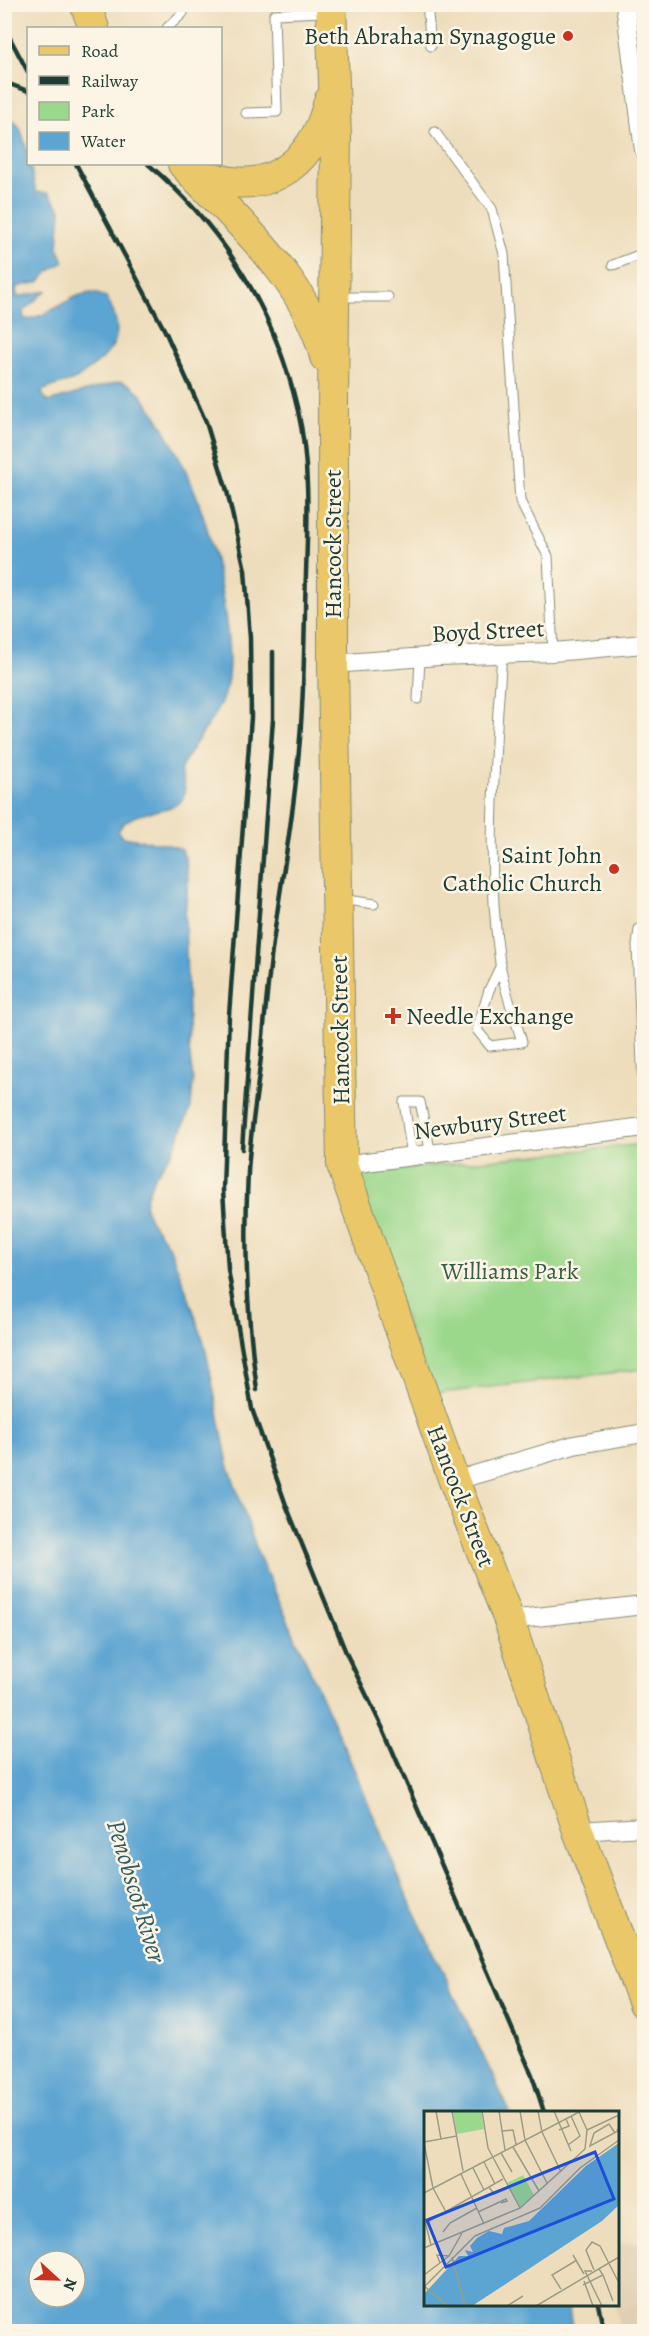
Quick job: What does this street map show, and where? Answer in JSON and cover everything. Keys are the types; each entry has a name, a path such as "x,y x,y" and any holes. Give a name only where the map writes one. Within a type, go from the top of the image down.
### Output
{"main road":[{"path":"85,4 94,27"},
{"name":"Hancock Street","path":"332,8 336,137 333,664 342,1165 454,1481 509,1620 578,1831 645,2004"},
{"path":"186,165 216,180 236,183 261,181 283,173 300,159 314,140 328,105 334,76"},
{"path":"185,165 267,253 303,300 321,341 333,401"}],"street":[{"path":"625,4 645,150"},
{"name":"Boyd Street","path":"333,664 553,652 645,644"},
{"name":"Newbury Street","path":"342,1165 645,1127"},
{"path":"454,1481 574,1445 645,1433"},
{"path":"509,1620 645,1605"},
{"path":"578,1831 645,1827"}],"lane":[{"path":"168,27 183,13 184,4"},
{"path":"427,4 431,46"},
{"path":"246,113 277,112 274,14 332,8"},
{"path":"435,132 492,209 504,254 520,501 548,556 553,652"},
{"path":"613,265 645,253"},
{"path":"334,297 388,297"},
{"path":"501,965 489,990 477,1030 490,1046 522,1042 501,965 491,875 493,788 502,653"},
{"path":"418,699 420,658"},
{"path":"338,898 374,904"},
{"path":"645,926 639,929 637,946 645,1110"},
{"path":"412,1156 404,1102 420,1102 432,1154"}],"shaded area":[{"path":"644,2241 644,2331 621,2331 614,2306 619,2306 619,2244"}],"green space":[{"name":"Williams Park","path":"644,1144 644,1369 432,1394 353,1174"}],"water":[{"name":"Penobscot River","path":"5,116 17,124 20,129 27,154 27,165 30,165 36,192 48,193 61,210 58,247 64,262 49,271 39,282 16,287 17,297 46,291 23,311 24,319 42,315 74,297 94,293 106,297 112,308 117,328 113,344 101,360 76,379 41,392 48,402 121,381 129,384 142,396 172,443 195,493 206,524 223,599 229,651 225,691 210,722 180,771 185,788 182,799 174,806 137,816 125,822 118,832 123,837 181,849 186,860 188,880 185,916 189,1049 193,1080 191,1107 174,1149 154,1177 145,1207 150,1220 170,1248 205,1346 228,1464 259,1556 357,1776 409,1901 510,2111 424,2111 424,2306 568,2306 573,2331 5,2331"}],"railway":[{"path":"4,27 27,70"},
{"path":"4,82 27,91"},
{"path":"77,165 165,331 206,422 227,491 245,570 250,638 251,717 229,1015 223,1190 228,1269 252,1409 286,1505 347,1655 384,1731 532,2075 544,2111"},
{"path":"149,165 201,216 224,245 261,306 288,374 298,411 306,460 307,535 299,750 270,966 248,1172 247,1281 257,1390"},
{"path":"242,1149 273,719 273,652"},
{"path":"598,2306 604,2332"}],"place":[{"name":"Beth Abraham Synagogue","path":"568,36"},
{"name":"Saint John Catholic Church","path":"614,869"},
{"name":"Needle Exchange","path":"393,1016"}]}
